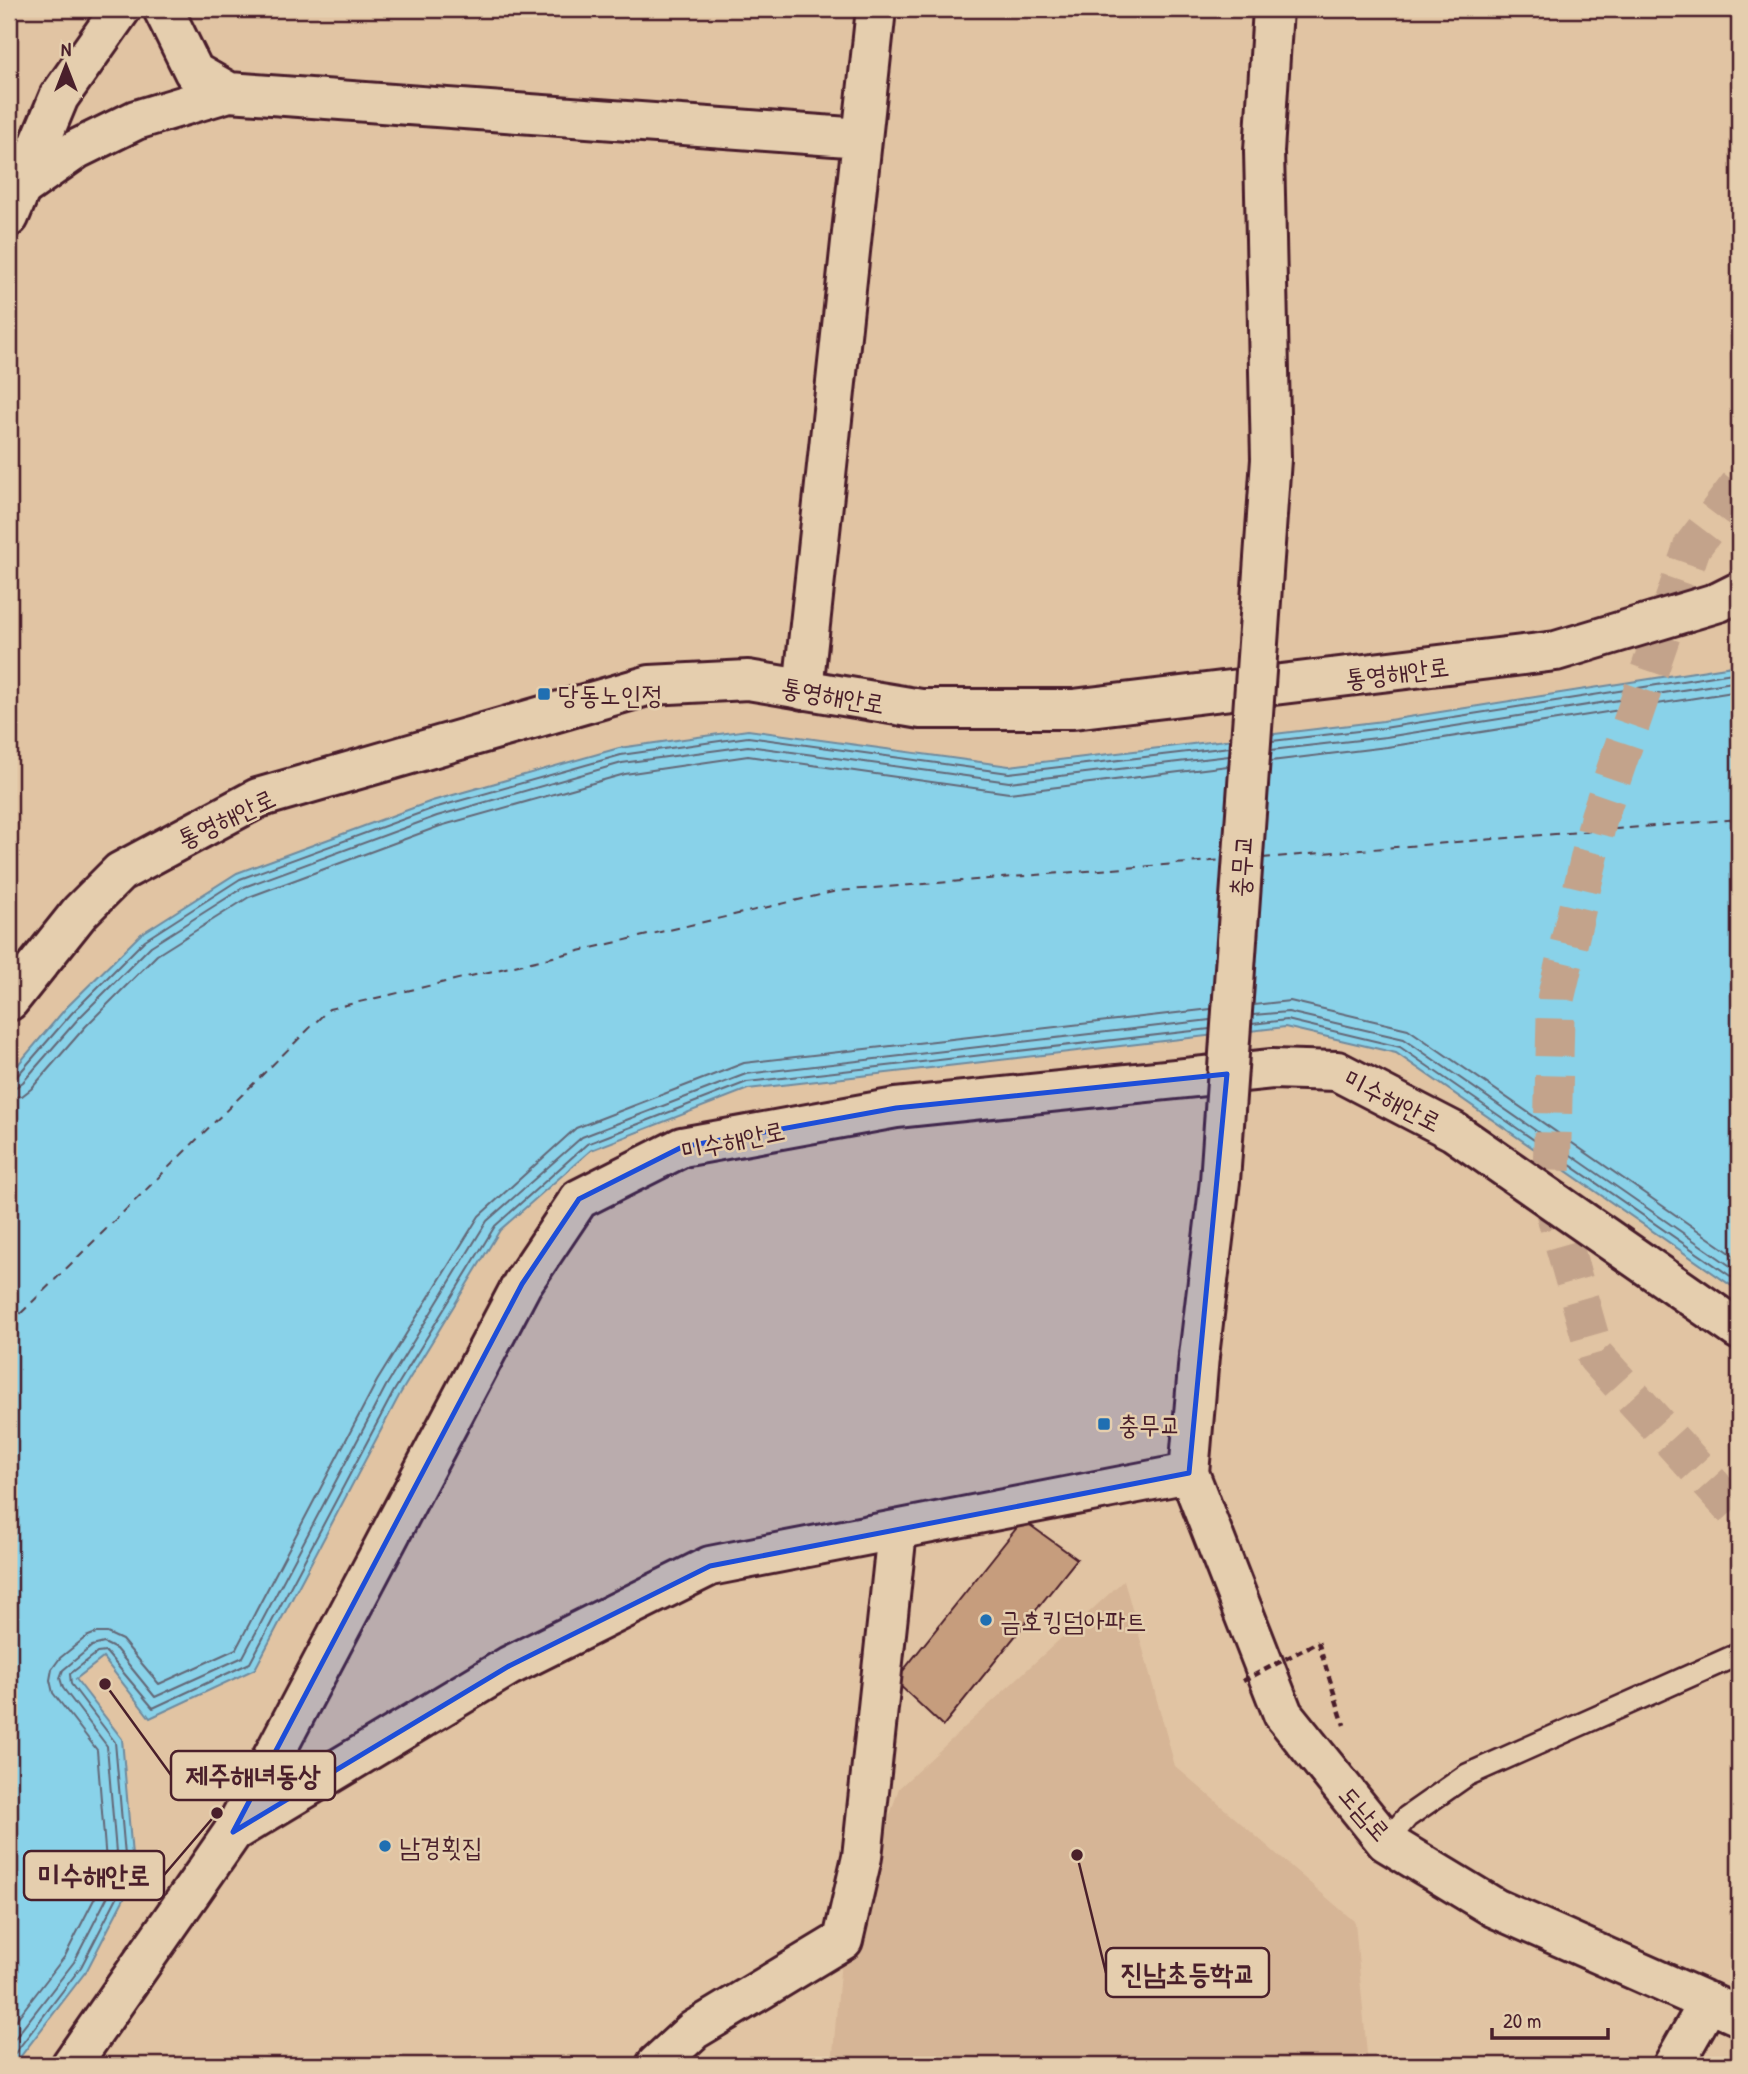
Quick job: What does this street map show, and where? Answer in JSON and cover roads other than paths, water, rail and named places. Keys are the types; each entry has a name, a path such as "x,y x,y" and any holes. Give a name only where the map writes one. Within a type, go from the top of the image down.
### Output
{"street":[{"path":"14,203 58,97 121,9"},
{"path":"163,9 194,72 229,92"},
{"path":"803,690 876,9"},
{"name":"충무교","path":"1189,1473 1199,1356 1220,1181 1271,459 1264,151 1273,9"},
{"path":"14,203 77,149 136,120 229,92 862,138"},
{"name":"통영해안로","path":"9,1002 80,912 120,872 258,797 650,685 748,680 921,709 1073,709 1459,665 1556,651 1719,602 1739,592"},
{"name":"미수해안로","path":"71,2065 233,1832 522,1284 579,1199 682,1147 896,1108 1272,1069 1337,1071 1453,1131 1739,1330"},
{"path":"233,1832 509,1666 710,1566 1189,1473"},
{"name":"도남로","path":"1189,1473 1283,1714 1386,1842 1495,1908 1724,2009"},
{"path":"656,2065 694,2030 844,1940 862,1857 897,1531"},
{"path":"1673,2065 1724,2009"}],"lane":[{"path":"1386,1842 1408,1817 1468,1775 1739,1654"}],"water":[{"path":"1739,665 1739,1291 1396,1053 1285,1027 748,1089 591,1150 500,1230 400,1394 255,1669 150,1718 103,1658 76,1679 122,1739 134,1879 87,1970 14,2065 9,2065 9,1075 66,1008 141,934 237,873 432,801 619,748 748,730 1009,766 1383,721"}],"tunnel":[{"path":"1739,485 1692,547 1599,817 1556,997 1551,1200 1596,1357 1739,1515"}],"place":[{"name":"당동노인정","path":"544,694"},
{"name":"충무교","path":"1104,1424"},
{"name":"금호킹덤아파트","path":"986,1620"},
{"name":"제주해녀동상","path":"105,1684"},
{"name":"미수해안로","path":"217,1813"},
{"name":"남경횟집","path":"385,1846"},
{"name":"진남초등학교","path":"1077,1855"}]}
